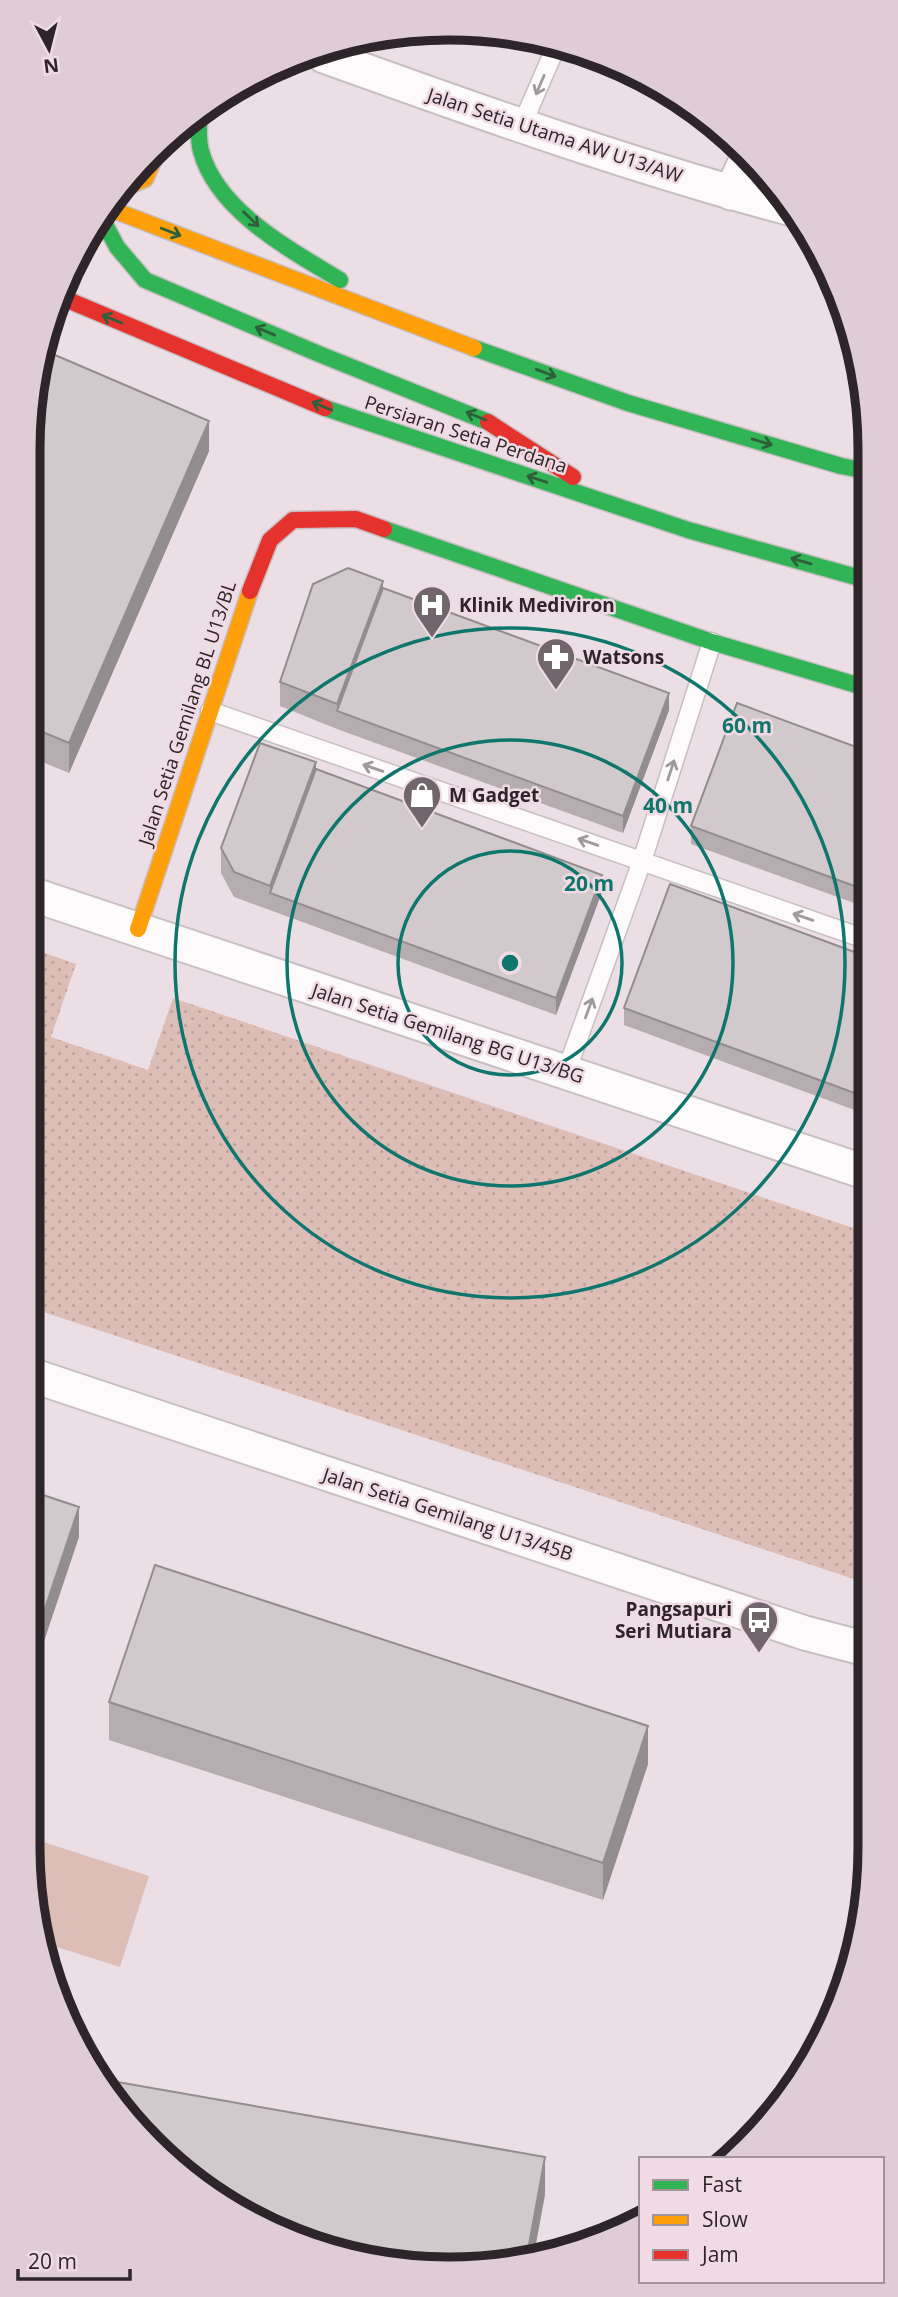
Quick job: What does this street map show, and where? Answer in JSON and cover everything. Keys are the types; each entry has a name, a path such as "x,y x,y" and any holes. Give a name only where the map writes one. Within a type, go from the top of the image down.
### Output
{"main road":[{"path":"199,126 199,143 203,158 224,193 265,232 412,325"},
{"path":"117,211 412,325 628,403 858,469"},
{"path":"106,227 117,247 145,280 319,354 486,420 616,505"},
{"name":"Persiaran Setia Perdana","path":"68,301 345,416 688,530 858,577"},
{"name":"Jalan Setia Gemilang BL U13/BL","path":"138,929 260,562 270,540 293,520 356,519 712,642"},
{"path":"712,642 858,685"}],"street":[{"name":"Jalan Setia Utama AW U13/AW","path":"331,58 522,127 776,205"},
{"path":"731,193 743,166"},
{"name":"Jalan Setia Gemilang BG U13/BG","path":"40,897 858,1170"},
{"name":"Jalan Setia Gemilang U13/45B","path":"40,1378 805,1633 858,1647"}],"lane":[{"path":"522,127 553,54"},
{"path":"566,1072 642,861 712,642"},
{"path":"209,711 858,937"}],"shaded area":[{"path":"40,951 76,964 51,1037 148,1070 173,998 858,1230 858,1580 40,1311"},
{"path":"40,1841 149,1876 120,1967 52,1946 41,1875"}],"building":[{"path":"52,354 209,421 69,743 40,731 40,449 44,396"},
{"path":"348,568 383,581 337,704 280,682 313,584"},
{"path":"383,588 669,693 623,816 337,711"},
{"path":"737,703 858,748 858,887 691,826"},
{"path":"260,743 316,762 270,886 234,872 221,848"},
{"path":"316,769 602,875 556,998 270,893"},
{"path":"670,884 858,953 858,1094 624,1008"},
{"path":"40,1494 79,1507 40,1623"},
{"path":"155,1565 648,1726 603,1863 109,1702"},
{"path":"114,2081 545,2157 528,2249 449,2257 369,2249 293,2226 222,2188 160,2137"}],"traffic: fast":[{"path":"199,126 201,151 210,173 239,210 279,242 340,280"},
{"path":"106,227 117,247 145,280 488,422"},
{"path":"474,348 628,403 858,469"},
{"path":"325,408 688,530 858,577"},
{"path":"384,529 712,642 858,685"}],"traffic: slow":[{"path":"140,181 148,173"},
{"path":"117,211 474,348"},
{"path":"138,929 250,591"}],"traffic: jam":[{"path":"68,300 325,408"},
{"path":"488,422 573,477"},
{"path":"250,591 270,540 293,520 356,519 384,529"}],"place":[{"name":"Klinik Mediviron","path":"432,639"},
{"name":"Watsons","path":"556,691"},
{"name":"M Gadget","path":"422,829"},
{"name":"Pangsapuri Seri Mutiara","path":"759,1654"}]}
